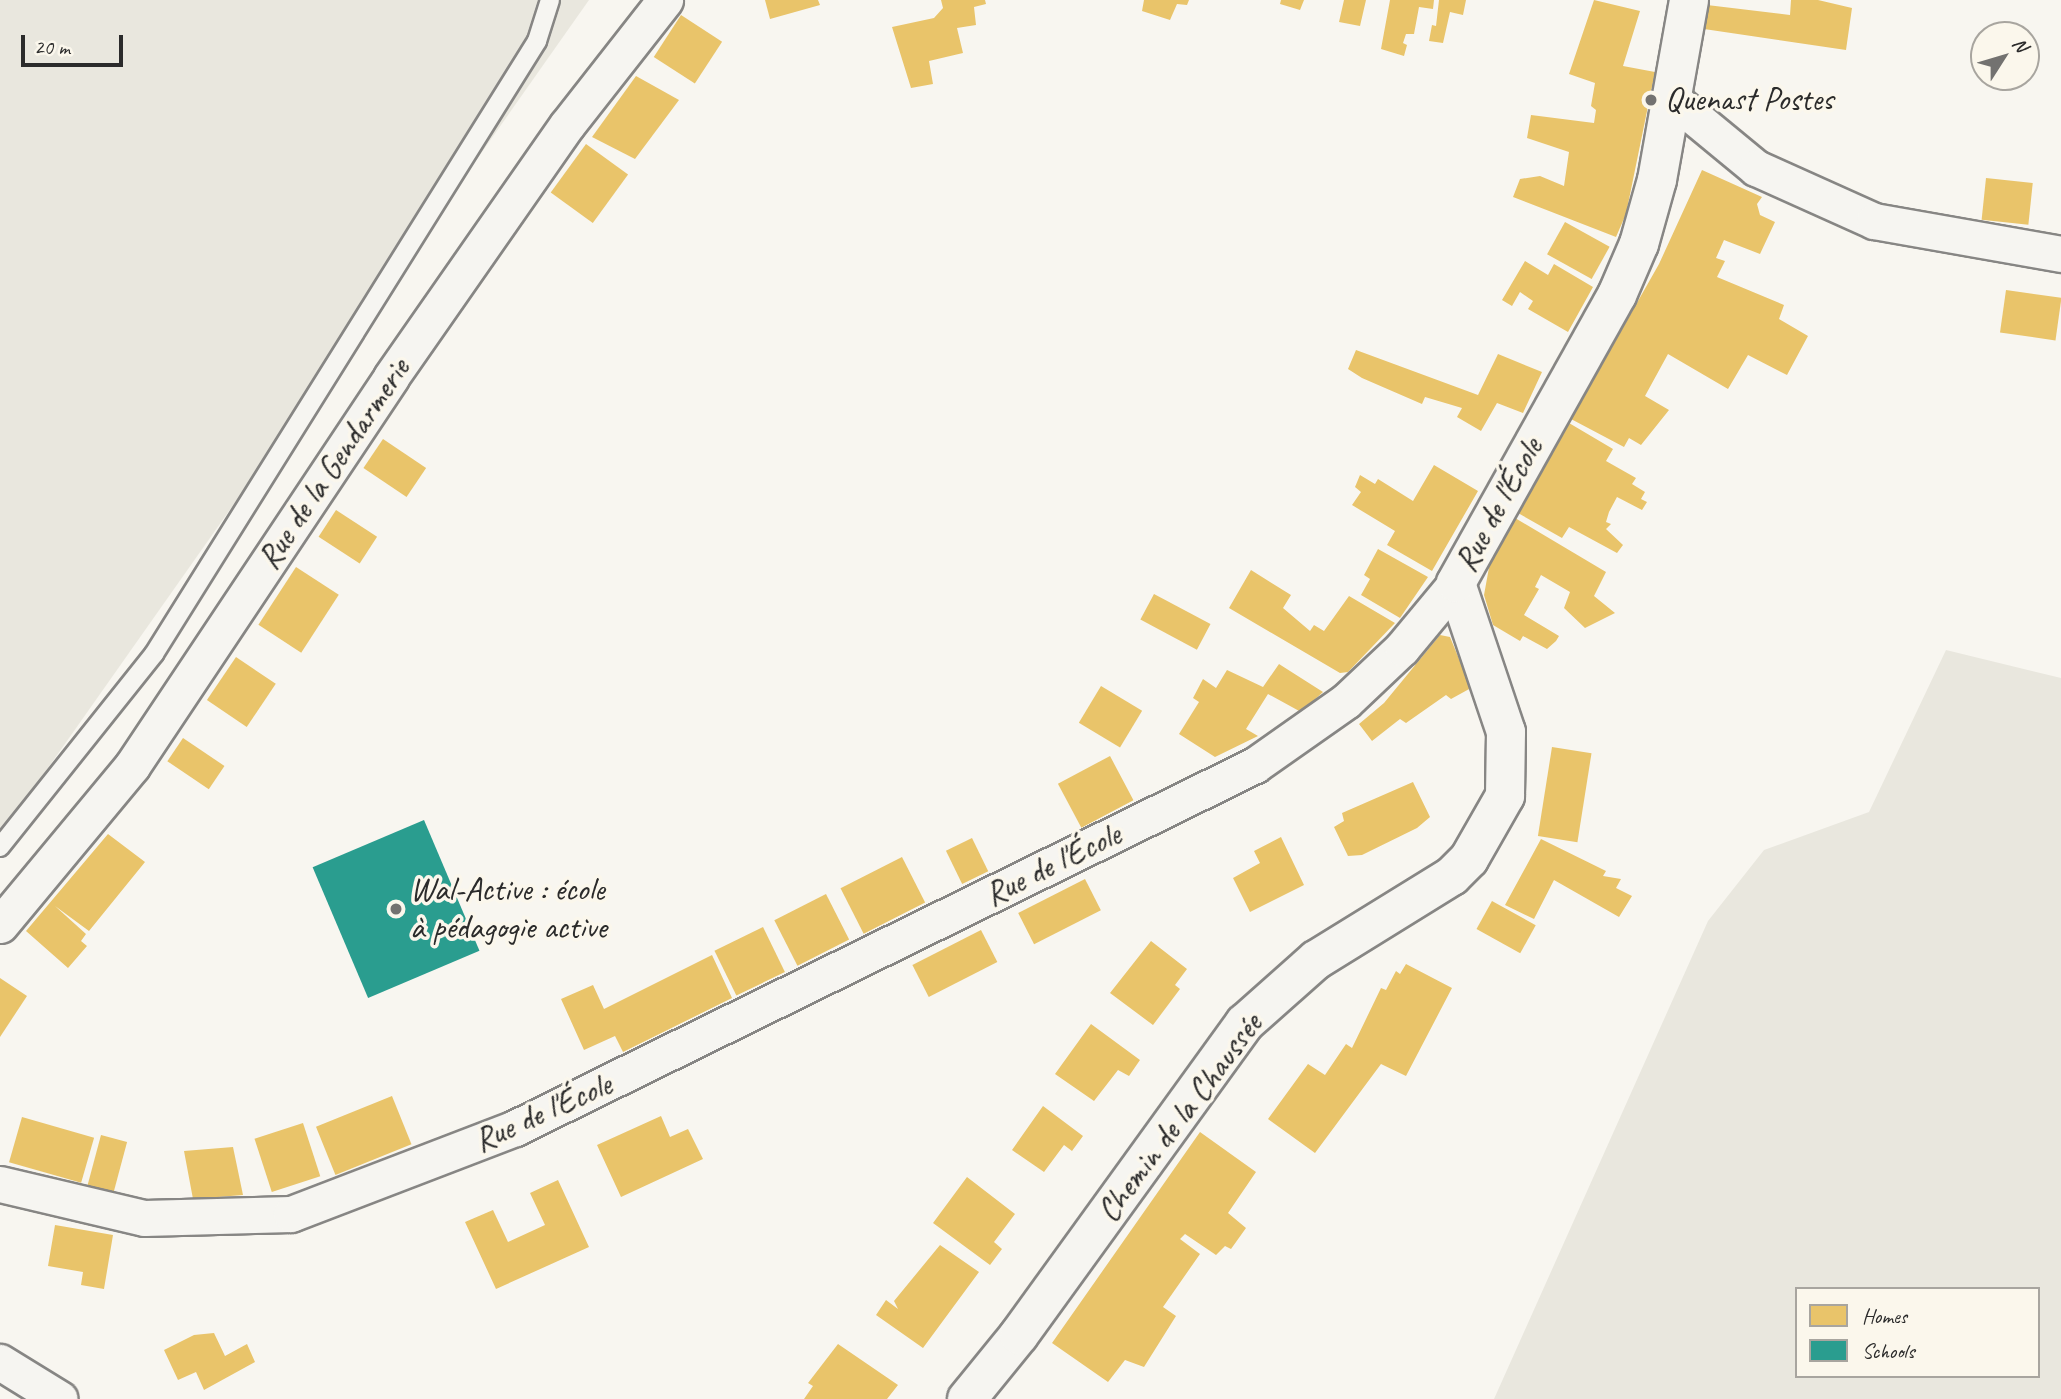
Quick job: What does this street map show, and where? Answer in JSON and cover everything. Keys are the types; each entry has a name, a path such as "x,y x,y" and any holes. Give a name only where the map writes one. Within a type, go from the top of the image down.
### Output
{"street":[{"name":"Rue de la Gendarmerie","path":"0,925 132,766 407,355 567,125 665,0"},
{"name":"Rue de l'École","path":"0,1184 144,1218 237,1219 291,1214 515,1128 1255,765 1346,701 1402,648 1456,583 1618,295 1639,244 1657,180 1687,0"},
{"path":"1671,98 1756,168 1874,221 2061,254"},
{"name":"Chemin de la Chaussée","path":"967,1399 1020,1335 1245,1023 1315,960 1433,890 1469,859 1505,796 1506,732 1456,583"},
{"path":"0,1362 60,1399"}],"lane":[{"path":"0,847 154,654 537,41 550,0"}],"shaded area":[{"path":"0,0 589,0 0,836"},
{"path":"1946,650 2061,678 2061,1399 1494,1399 1708,921 1764,850 1869,812"}],"building: Homes":[{"path":"765,0 818,0 820,5 770,19"},
{"path":"941,0 985,0 986,4 974,7 976,25 957,28 963,53 929,61 933,84 911,88 892,27 934,18 943,8"},
{"path":"1144,0 1189,0 1187,5 1177,4 1170,20 1142,11"},
{"path":"1281,0 1304,0 1300,10 1280,4"},
{"path":"1344,0 1366,0 1360,26 1339,22"},
{"path":"1390,0 1434,0 1433,9 1419,7 1414,34 1406,34 1403,43 1407,45 1404,56 1381,49"},
{"path":"1439,0 1466,0 1463,15 1450,12 1443,43 1429,41 1432,25 1436,26"},
{"path":"1594,0 1640,11 1623,66 1655,72 1626,214 1616,237 1513,197 1520,179 1540,176 1564,186 1569,152 1527,138 1531,115 1594,123 1596,110 1591,106 1595,83 1569,74"},
{"path":"1791,0 1818,0 1852,8 1846,50 1704,29 1707,5 1790,15"},
{"path":"681,15 722,42 695,84 654,57"},
{"path":"636,76 679,100 635,159 592,137"},
{"path":"586,144 628,175 593,223 551,193"},
{"path":"1702,170 1762,197 1757,204 1760,215 1775,222 1760,254 1724,240 1716,258 1725,261 1717,277 1784,305 1779,319 1808,336 1787,375 1748,355 1728,389 1668,354 1645,396 1669,410 1641,445 1629,438 1624,447 1571,419 1659,264"},
{"path":"1986,178 2033,183 2028,225 1982,220"},
{"path":"1565,222 1610,247 1592,279 1547,254"},
{"path":"1525,261 1548,275 1554,264 1593,287 1568,332 1528,309 1533,301 1520,292 1512,306 1502,300"},
{"path":"2006,290 2061,298 2055,340 2000,333"},
{"path":"1356,350 1478,395 1498,354 1542,372 1523,413 1497,403 1481,431 1457,417 1462,408 1425,397 1422,404 1362,378 1348,369"},
{"path":"1569,423 1613,449 1606,461 1636,478 1632,484 1645,492 1641,499 1647,502 1642,510 1617,497 1609,512 1606,522 1611,524 1606,529 1623,545 1617,553 1569,527 1562,538 1518,513"},
{"path":"383,439 426,468 407,497 363,468"},
{"path":"1434,465 1478,491 1432,571 1387,545 1395,531 1352,505 1361,492 1355,487 1360,475 1375,484 1378,479 1413,501"},
{"path":"336,510 377,537 360,564 319,537"},
{"path":"1515,518 1606,572 1594,596 1615,613 1585,628 1564,608 1570,592 1541,575 1535,587 1539,589 1524,615 1559,636 1556,641 1547,649 1523,636 1520,641 1493,625 1484,595 1490,562"},
{"path":"1378,549 1428,577 1400,618 1361,595 1370,579 1364,575"},
{"path":"296,567 339,595 301,653 258,625"},
{"path":"1251,570 1291,595 1283,608 1310,631 1314,625 1324,631 1349,596 1395,623 1348,672 1340,673 1229,608"},
{"path":"1154,594 1211,624 1197,650 1140,620"},
{"path":"1440,635 1450,637 1471,688 1451,699 1446,695 1406,723 1400,719 1372,741 1359,724 1384,703"},
{"path":"236,657 276,684 247,727 207,700"},
{"path":"1279,664 1323,692 1301,712 1268,694 1246,729 1258,736 1215,757 1179,734 1199,702 1193,698 1203,679 1216,688 1227,670 1263,687"},
{"path":"1101,686 1142,711 1120,748 1079,723"},
{"path":"183,738 224,766 209,789 167,761"},
{"path":"1552,747 1592,753 1577,842 1538,836"},
{"path":"1110,756 1133,800 1081,828 1058,784"},
{"path":"1413,782 1430,817 1417,828 1362,855 1348,856 1334,827 1344,821 1342,813"},
{"path":"108,834 145,862 89,931 55,906 86,934 81,941 87,946 68,968 26,931"},
{"path":"1281,837 1304,885 1250,912 1233,878 1260,863 1254,851"},
{"path":"972,838 988,871 962,884 946,851"},
{"path":"1541,839 1606,871 1603,876 1621,879 1616,888 1632,896 1619,917 1554,880 1534,919 1505,905"},
{"path":"902,857 925,902 864,934 841,888"},
{"path":"1085,879 1101,910 1034,944 1018,913"},
{"path":"826,894 849,939 797,966 774,920"},
{"path":"1492,901 1536,925 1520,953 1476,929"},
{"path":"763,927 785,972 736,996 714,951"},
{"path":"981,930 997,962 929,997 912,965"},
{"path":"1151,941 1187,969 1175,985 1180,989 1153,1025 1110,993"},
{"path":"712,955 732,998 623,1052 615,1036 584,1050 561,999 593,985 604,1009"},
{"path":"1406,964 1452,988 1406,1076 1381,1064 1315,1153 1268,1119 1308,1064 1325,1075 1346,1044 1352,1048 1381,988 1386,990 1396,971 1400,974"},
{"path":"0,978 27,996 0,1037"},
{"path":"1091,1024 1140,1060 1129,1076 1118,1070 1094,1101 1055,1074"},
{"path":"392,1096 411,1144 335,1175 316,1127"},
{"path":"1043,1106 1083,1136 1072,1151 1064,1145 1044,1172 1012,1150"},
{"path":"661,1116 670,1137 688,1129 703,1159 621,1197 597,1145"},
{"path":"22,1117 94,1138 81,1183 9,1162"},
{"path":"303,1123 320,1176 272,1192 254,1139"},
{"path":"1200,1132 1256,1172 1228,1213 1246,1228 1231,1249 1225,1246 1216,1255 1185,1234 1180,1239 1200,1254 1163,1307 1176,1316 1144,1367 1125,1360 1108,1382 1052,1343"},
{"path":"101,1135 127,1142 113,1193 87,1186"},
{"path":"233,1147 243,1195 193,1199 184,1151"},
{"path":"967,1177 1015,1214 994,1242 1002,1249 990,1265 933,1223"},
{"path":"558,1180 589,1247 496,1289 465,1222 493,1210 508,1242 545,1225 530,1193"},
{"path":"55,1225 113,1235 104,1289 81,1285 83,1272 48,1266"},
{"path":"940,1245 979,1272 923,1348 876,1315 886,1300 898,1309 894,1301"},
{"path":"214,1333 225,1356 247,1344 255,1362 204,1390 196,1372 178,1380 164,1350 194,1335"},
{"path":"838,1344 898,1385 887,1399 804,1399 813,1386 808,1383"}],"building: Schools":[{"name":"Wal-Active : école à pédagogie active","path":"424,820 479,951 368,998 313,867"}],"place":[{"name":"Quenast Postes","path":"1651,100"},
{"name":"Wal-Active : école à pédagogie active","path":"396,909"}]}
